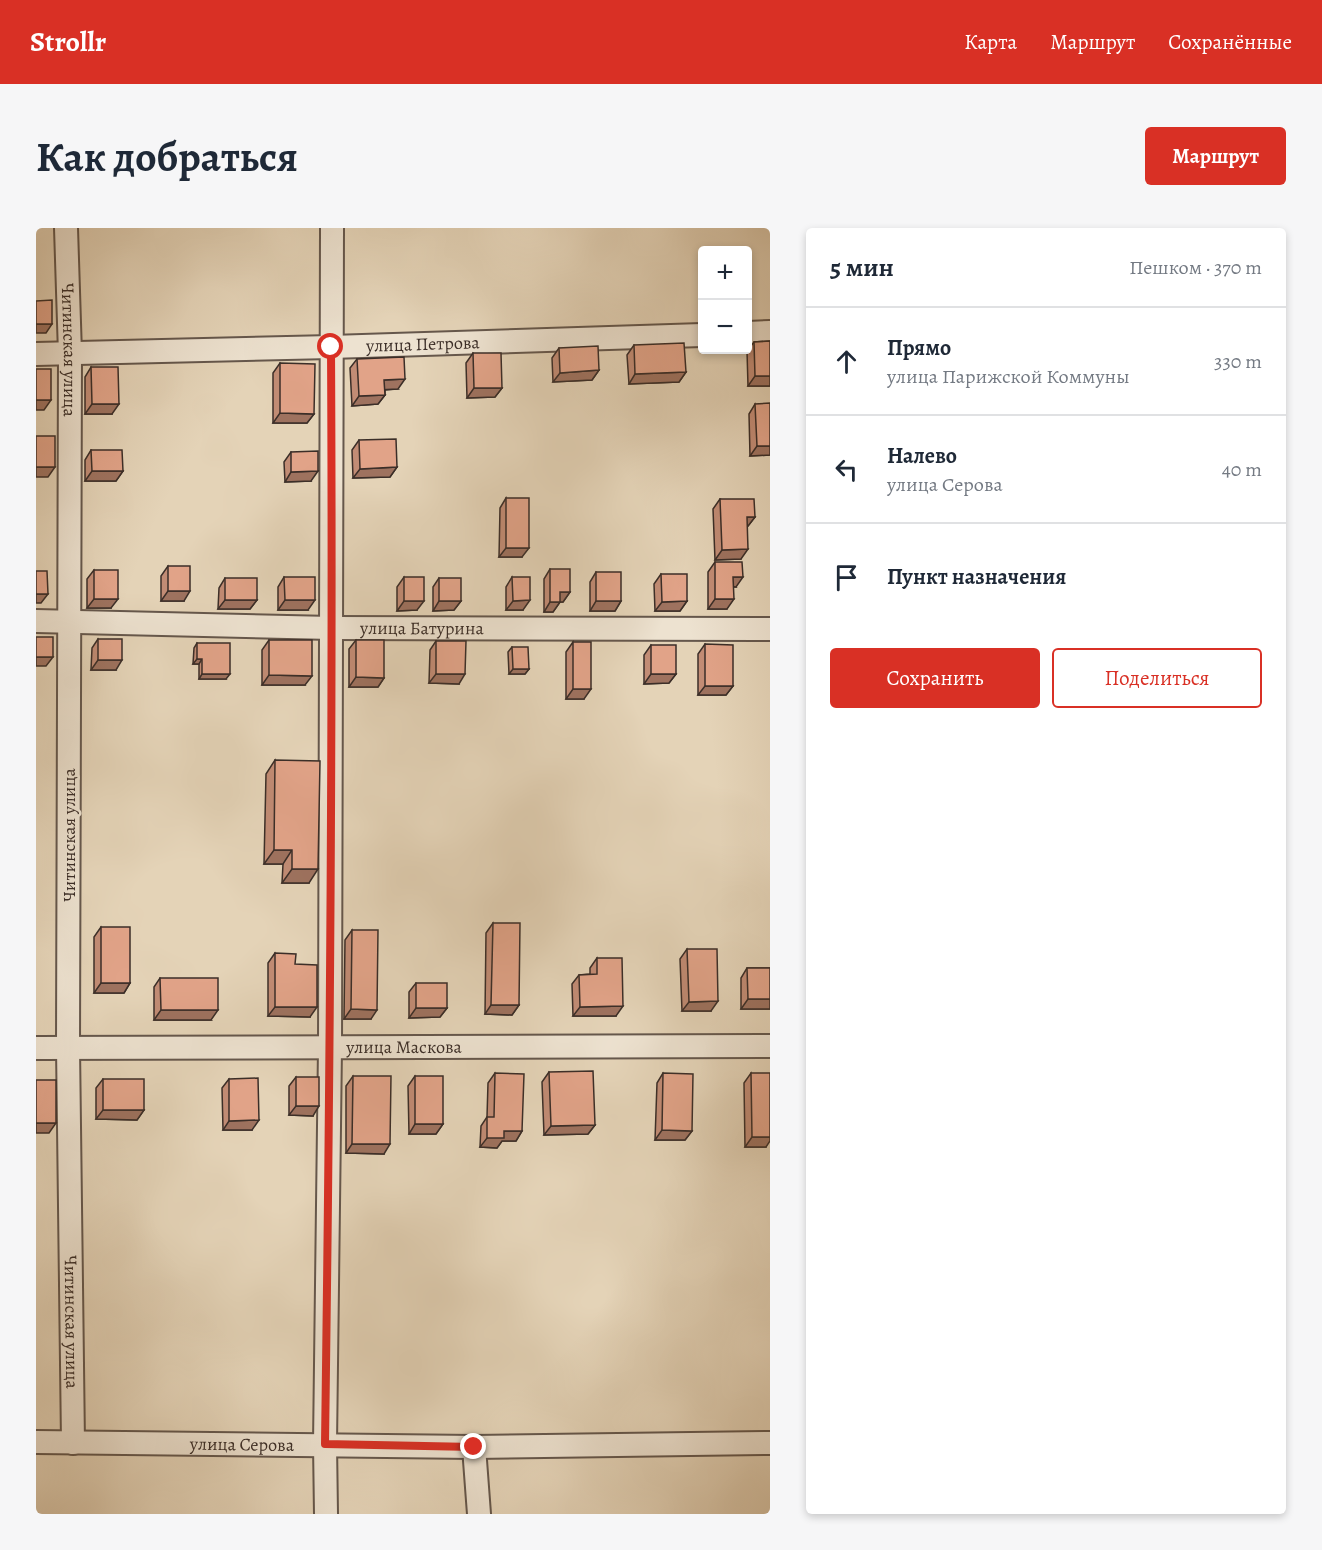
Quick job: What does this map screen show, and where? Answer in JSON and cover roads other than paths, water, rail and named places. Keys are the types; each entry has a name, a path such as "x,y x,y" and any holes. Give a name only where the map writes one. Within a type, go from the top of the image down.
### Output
{"street":[{"name":"Читинская улица","path":"66,228 70,354 68,1047 73,1443"},
{"path":"326,1514 332,628 332,228"},
{"path":"752,333 770,332"},
{"name":"улица Петрова","path":"36,354 698,335"},
{"name":"улица Батурина","path":"36,621 332,628 770,629"},
{"name":"улица Маскова","path":"36,1048 770,1046"},
{"name":"улица Серова","path":"36,1442 474,1447 770,1443"},
{"path":"474,1447 479,1514"}]}
